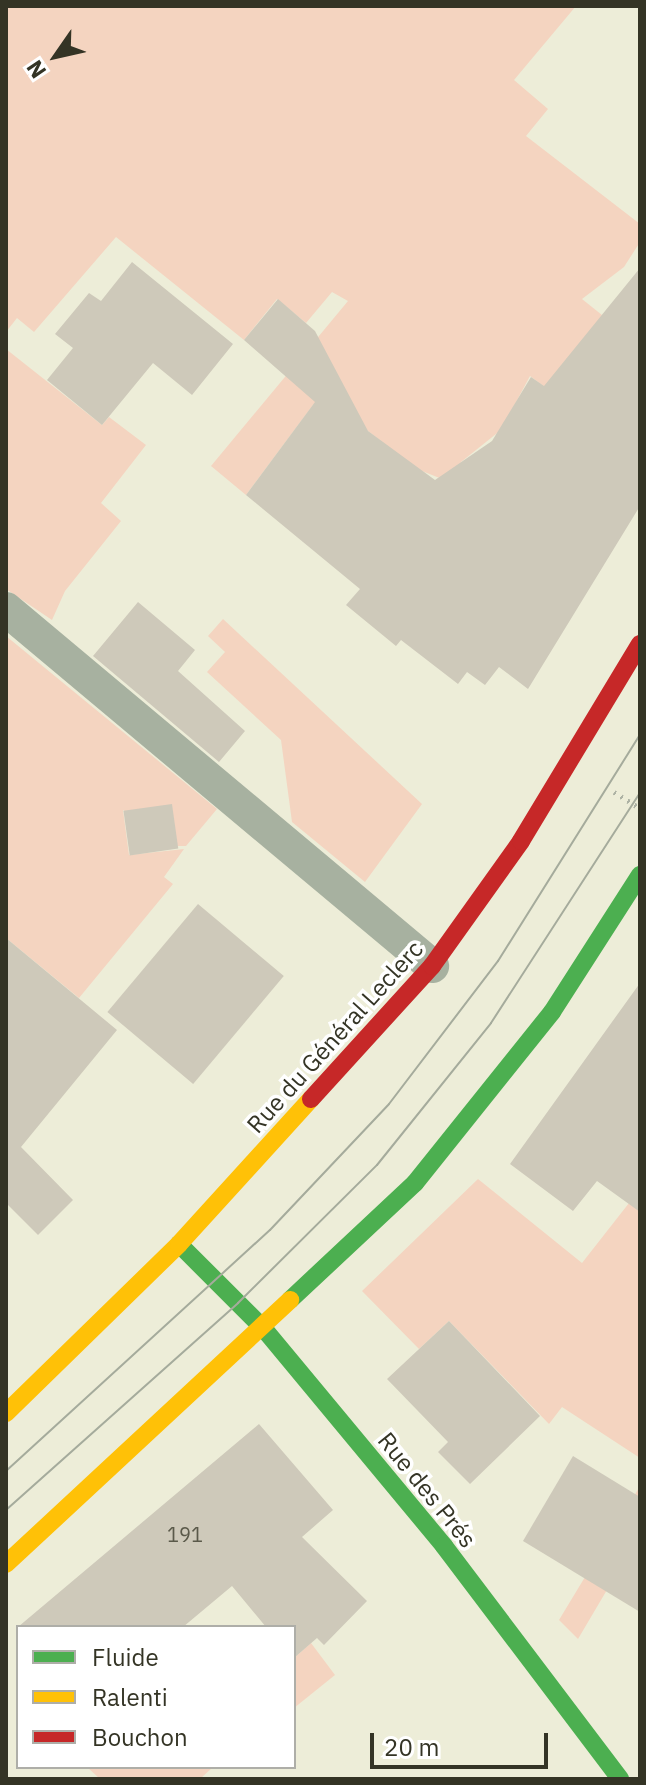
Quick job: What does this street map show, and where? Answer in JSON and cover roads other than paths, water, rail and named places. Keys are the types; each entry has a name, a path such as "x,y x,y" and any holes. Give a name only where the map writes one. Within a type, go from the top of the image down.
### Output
{"main road":[{"name":"Rue du Général Leclerc","path":"6,1413 179,1244 432,966 521,841 640,644"},
{"path":"6,1564 264,1329 466,1126 552,1012 640,875"},
{"name":"Rue des Prés","path":"179,1244 264,1329 444,1546 620,1779"}],"lane":[{"path":"6,609 432,966"}],"tram line":[{"path":"6,1471 270,1230 389,1104 498,961 640,735"},
{"path":"6,1510 238,1303 377,1165 491,1023 640,793"}]}
